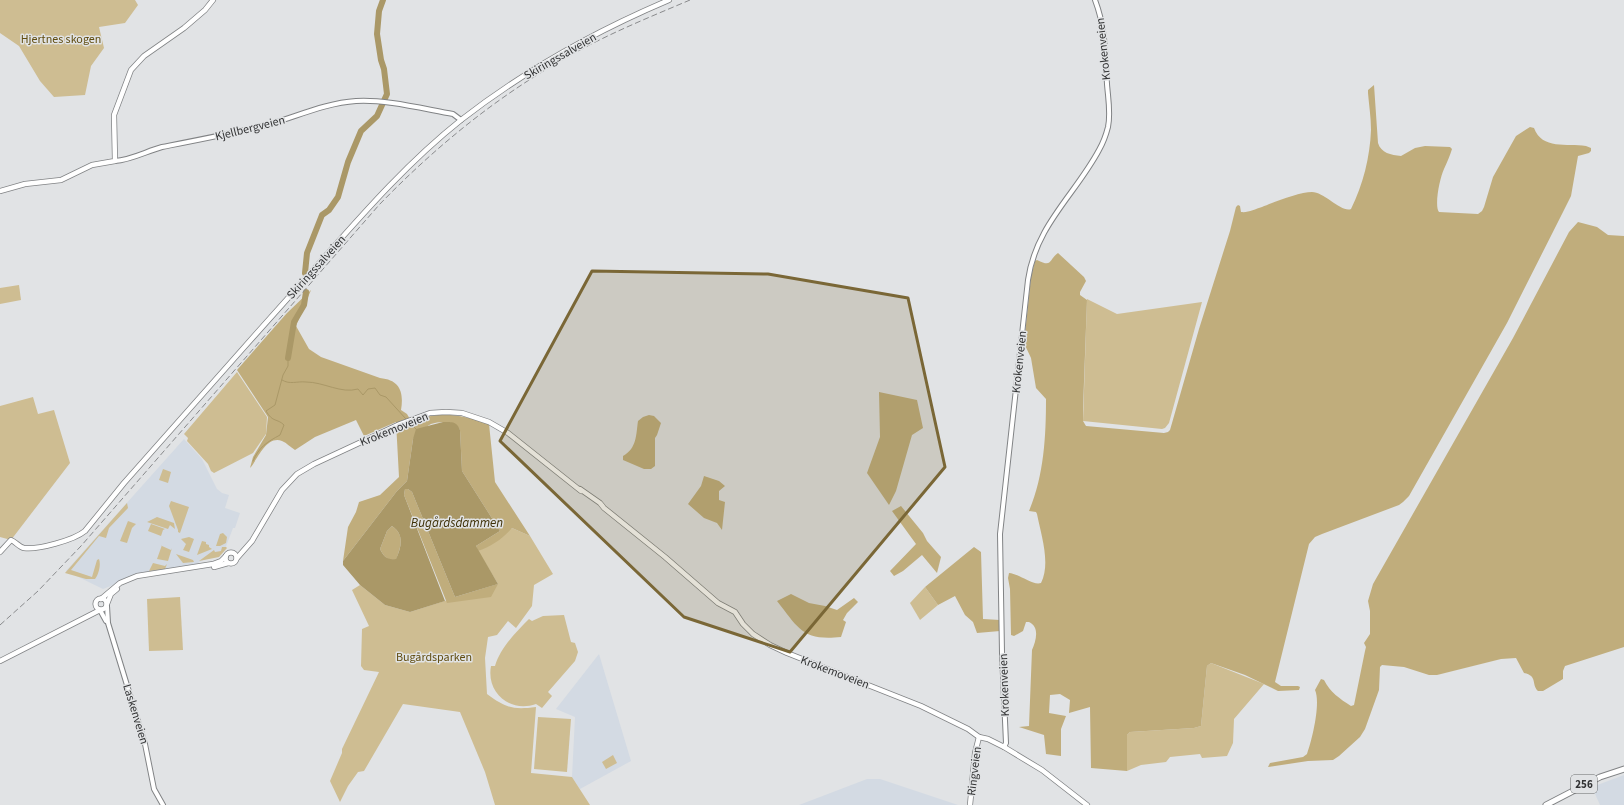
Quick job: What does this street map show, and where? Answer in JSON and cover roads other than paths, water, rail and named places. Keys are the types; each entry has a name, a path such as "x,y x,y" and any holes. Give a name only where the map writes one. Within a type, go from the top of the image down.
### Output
{"main road":[{"path":"115,161 113,119 117,104 131,70 140,59 189,24 205,10 213,0"},
{"name":"Skiringssalveien","path":"0,552 11,540 20,547 28,548 60,542 79,535 85,531 134,472 369,208 403,172 461,120 504,89 551,59 669,0"},
{"name":"Kjellbergveien","path":"0,191 40,182 61,180 92,165 115,161"},
{"name":"Krokemoveien","path":"107,605 114,591 132,580 208,568 228,563 234,564 237,558 252,541 282,490 297,474 314,464 400,424 421,416 435,412 464,413 493,423 508,433 598,506 604,508 665,557 718,603 735,612 749,630 770,645 921,706 968,729 979,737 988,739 1004,747 1042,770 1087,805"},
{"name":"Krokemoveien","path":"101,599 116,586 131,578 213,564 221,561 232,553 240,551 252,541"},
{"path":"232,553 235,554 237,558"},
{"path":"226,556 228,563"},
{"path":"0,661 100,610 104,610 107,605 105,600 97,600 95,605 84,618"},
{"path":"95,605 96,608 100,610"},
{"name":"Ringveien","path":"970,805 975,753 979,737"},
{"name":"256","path":"1546,805 1594,780 1624,769"}],"street":[{"name":"Krokenveien","path":"1004,747 1006,736 1002,653 1000,534 1028,280 1031,262 1041,236 1096,155 1108,127 1109,108 1104,30 1095,0"},
{"name":"Kjellbergveien","path":"115,161 128,159 146,151 162,147 268,124 333,105 355,101 384,102 453,114 461,120"},
{"name":"Laskenveien","path":"107,605 108,623 145,744 154,789 162,805"},
{"name":"Laskenveien","path":"100,610 108,623"}],"water":[{"name":"Bugårdsdammen","path":"443,422 453,423 459,427 462,471 500,531 476,546 498,584 455,597 412,492 405,489 404,495 445,601 410,612 385,605 360,585 343,565 343,561 397,491 407,481 413,439 416,429","holes":["392,526 399,533 401,541 400,546 396,559 390,559 384,556 380,549 387,531"]}],"waterway":[{"path":"305,273 307,253 322,215 329,210 338,197 348,162 361,131 377,116 387,94 377,34 379,11 383,0"},
{"path":"288,358 294,322 304,305 306,292"},
{"path":"253,461 264,445 280,435 284,425 273,419 266,411 275,405 283,375 288,366 288,358"},
{"path":"282,380 291,383 313,383 345,390 358,389 363,395 368,389 375,388 380,395 386,397 406,419"},
{"path":"410,423 416,429"}],"railway":[{"path":"0,625 38,591 81,546 379,205 423,162 470,122 545,70 600,40 690,0"}],"park label":[{"name":"Hjertnes skogen","path":"61,39"},
{"name":"Bugårdsparken","path":"434,657"}]}
